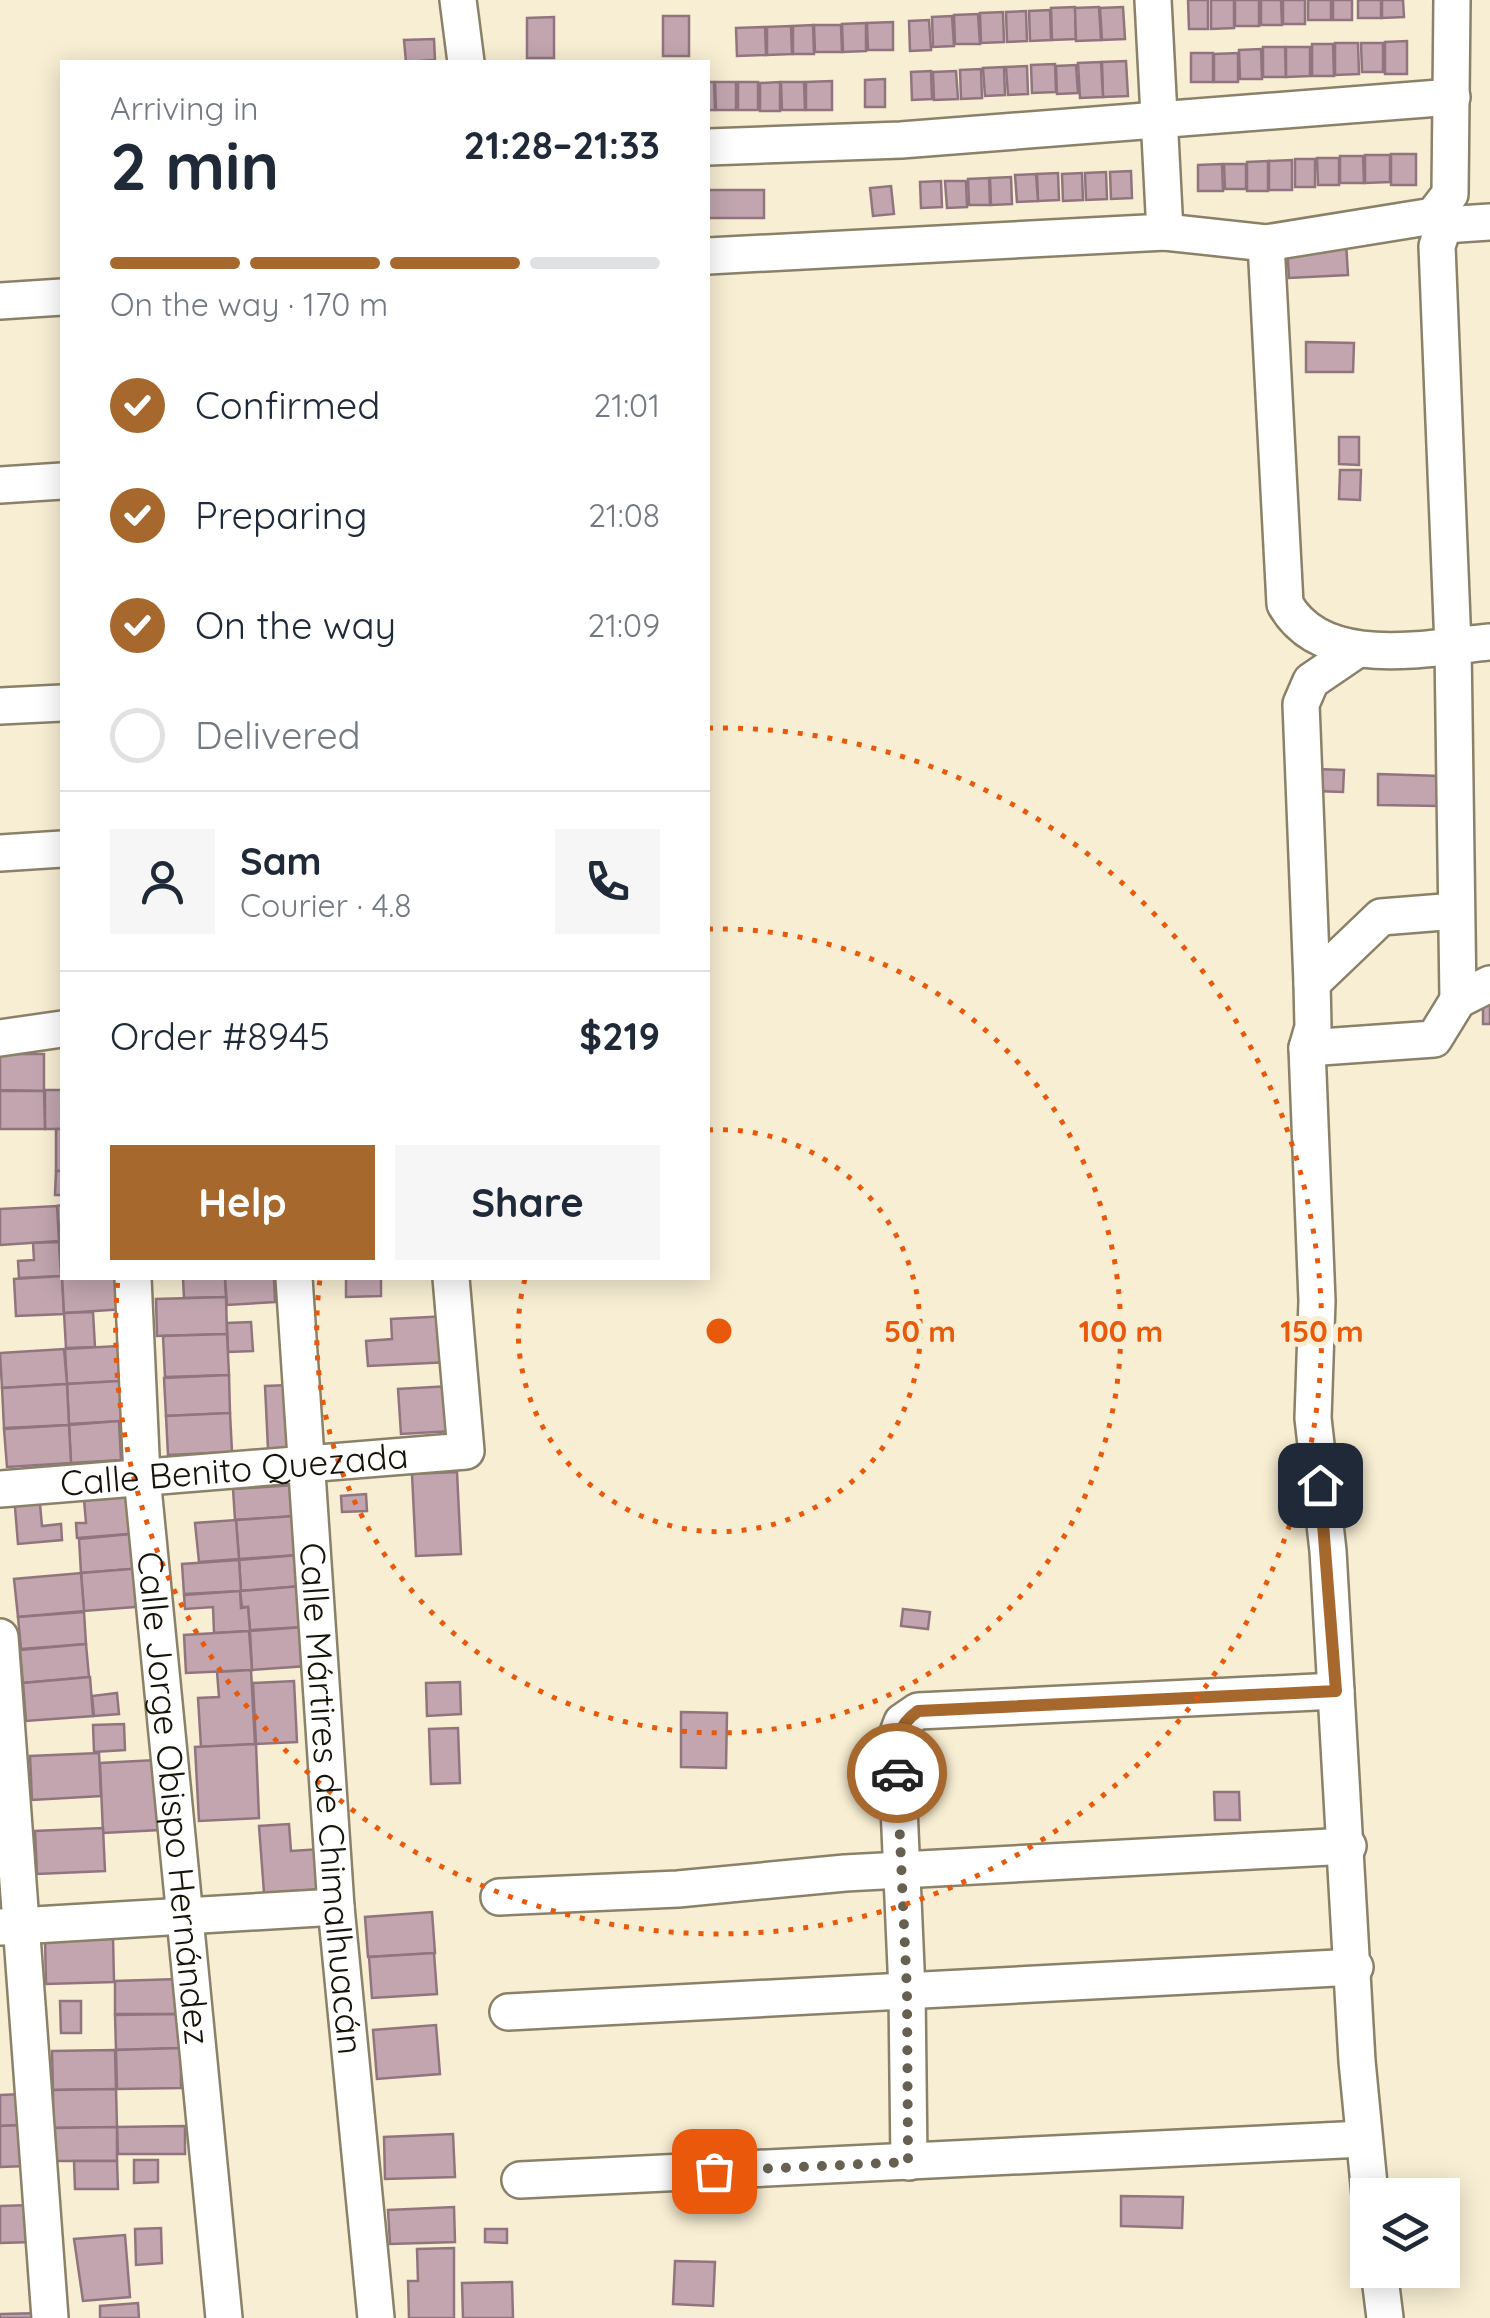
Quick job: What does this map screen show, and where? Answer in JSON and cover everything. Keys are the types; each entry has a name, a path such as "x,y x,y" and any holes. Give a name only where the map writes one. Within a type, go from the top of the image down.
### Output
{"street":[{"path":"458,0 466,60"},
{"path":"1153,0 1165,232"},
{"path":"1452,0 1450,194 1439,221 1437,246 1453,646 1458,1000"},
{"path":"710,147 901,140 1452,98"},
{"path":"710,256 1165,232 1266,243 1439,221 1490,222"},
{"path":"1266,243 1285,604 1298,628 1356,651 1490,642"},
{"path":"0,301 60,297"},
{"path":"0,485 60,481"},
{"path":"1356,651 1311,681 1301,704 1312,983 1312,1027 1307,1048 1316,1301 1313,1418 1348,1846 1368,2178"},
{"path":"0,706 60,703"},
{"path":"0,853 60,849"},
{"path":"1312,983 1381,916 1456,911"},
{"path":"1307,1048 1434,1038 1458,1000 1490,984"},
{"path":"0,1038 60,1030"},
{"name":"Calle Jorge Obispo Hernández","path":"133,1280 142,1477 224,2318"},
{"name":"Calle Mártires de Chimalhuacán","path":"294,1280 336,1907 376,2318"},
{"name":"Calle Benito Quezada","path":"0,1489 466,1451 451,1280"},
{"path":"0,1637 11,1927 50,2318"},
{"path":"908,2162 907,1991 896,1738 902,1722 918,1711 1336,1691"},
{"path":"499,1897 678,1890 900,1871 1348,1846"},
{"path":"11,1927 336,1907"},
{"path":"508,2012 1355,1967"},
{"path":"520,2180 1363,2138"},
{"path":"1381,2288 1385,2318"}],"building":[{"path":"1188,0 1208,0 1208,29 1189,29"},
{"path":"1211,0 1234,0 1234,28 1211,29"},
{"path":"1235,0 1259,0 1259,26 1235,26"},
{"path":"1261,0 1281,0 1282,25 1261,25"},
{"path":"1283,0 1305,0 1305,24 1283,24"},
{"path":"1308,0 1331,0 1331,20 1308,20"},
{"path":"1333,0 1352,0 1352,20 1333,20"},
{"path":"1358,0 1381,0 1381,18 1358,18"},
{"path":"1382,0 1403,0 1404,17 1382,18"},
{"path":"1075,7 1076,39 1052,40 1051,8"},
{"path":"1099,7 1101,40 1076,41 1075,8"},
{"path":"1123,7 1125,39 1102,40 1100,8"},
{"path":"1050,10 1051,40 1030,41 1029,11"},
{"path":"1026,11 1027,41 1007,42 1006,12"},
{"path":"1003,12 1004,42 981,43 980,13"},
{"path":"978,14 980,44 955,44 954,15"},
{"path":"663,16 689,16 689,56 663,56"},
{"path":"952,16 954,46 933,47 932,17"},
{"path":"554,17 554,58 527,58 527,18"},
{"path":"929,20 931,50 910,51 909,21"},
{"path":"893,22 893,50 868,50 867,23"},
{"path":"866,23 866,51 843,52 842,24"},
{"path":"813,25 814,54 793,54 793,26"},
{"path":"814,25 841,25 842,52 815,52"},
{"path":"791,26 792,54 767,55 767,27"},
{"path":"765,27 766,55 737,56 736,28"},
{"path":"434,39 435,60 406,60 404,40"},
{"path":"1407,41 1407,74 1385,74 1385,42"},
{"path":"1335,43 1358,43 1359,74 1335,75"},
{"path":"1361,43 1383,43 1383,72 1362,72"},
{"path":"1312,44 1333,44 1334,76 1312,76"},
{"path":"1263,47 1285,47 1286,77 1263,77"},
{"path":"1286,47 1310,47 1310,76 1286,77"},
{"path":"1261,49 1262,79 1240,79 1239,50"},
{"path":"1191,53 1213,53 1213,82 1191,82"},
{"path":"1238,53 1238,82 1214,82 1214,54"},
{"path":"1126,61 1128,96 1103,97 1102,62"},
{"path":"1101,62 1103,97 1080,98 1078,63"},
{"path":"1055,64 1056,92 1032,93 1031,65"},
{"path":"1076,65 1078,93 1057,94 1056,66"},
{"path":"1027,66 1028,94 1008,95 1006,67"},
{"path":"1004,67 1005,95 985,96 983,68"},
{"path":"981,69 982,98 961,99 960,70"},
{"path":"931,71 932,99 912,100 911,72"},
{"path":"956,71 958,99 934,100 933,72"},
{"path":"885,79 885,107 865,107 865,80"},
{"path":"832,81 832,110 806,110 806,82"},
{"path":"710,82 714,82 715,110 710,110"},
{"path":"715,82 736,82 736,110 716,110"},
{"path":"738,82 758,82 758,110 738,110"},
{"path":"780,82 780,111 760,111 760,83"},
{"path":"781,82 804,82 805,110 782,110"},
{"path":"1391,154 1416,154 1416,185 1391,185"},
{"path":"1365,155 1390,155 1390,182 1365,183"},
{"path":"1340,156 1363,156 1364,183 1340,183"},
{"path":"1317,158 1339,158 1339,185 1318,185"},
{"path":"1295,159 1315,159 1315,187 1295,187"},
{"path":"1292,160 1292,190 1269,190 1269,161"},
{"path":"1268,161 1268,191 1247,191 1247,162"},
{"path":"1222,164 1223,191 1198,191 1198,165"},
{"path":"1224,164 1246,164 1246,189 1225,189"},
{"path":"1131,171 1132,198 1111,199 1110,172"},
{"path":"1106,172 1107,199 1086,200 1085,173"},
{"path":"1058,173 1059,200 1038,201 1037,174"},
{"path":"1082,173 1083,200 1063,201 1062,174"},
{"path":"1036,174 1038,201 1017,202 1015,175"},
{"path":"1011,177 1012,204 991,205 990,178"},
{"path":"989,178 990,205 969,205 968,179"},
{"path":"941,181 942,207 921,208 920,182"},
{"path":"945,181 966,181 967,207 947,208"},
{"path":"891,186 894,214 873,216 870,188"},
{"path":"710,190 764,190 764,218 710,218"},
{"path":"1346,242 1348,275 1289,278 1287,246"},
{"path":"1306,342 1354,343 1353,372 1306,372"},
{"path":"1339,437 1359,437 1359,465 1339,464"},
{"path":"1340,470 1361,470 1360,500 1339,499"},
{"path":"1315,769 1344,770 1343,792 1314,791"},
{"path":"1378,774 1440,776 1440,806 1378,805"},
{"path":"1483,991 1490,991 1490,1024 1483,1024"},
{"path":"0,1054 44,1054 44,1091 0,1090"},
{"path":"45,1090 60,1090 60,1129 45,1129"},
{"path":"0,1091 44,1091 45,1129 0,1129"},
{"path":"56,1129 60,1129 60,1171 56,1171"},
{"path":"56,1171 60,1171 60,1195 55,1195"},
{"path":"57,1206 59,1241 0,1245 0,1209"},
{"path":"59,1242 60,1276 19,1278 18,1261 34,1260 33,1243"},
{"path":"60,1276 64,1314 16,1316 14,1279"},
{"path":"62,1280 123,1280 125,1309 64,1313"},
{"path":"183,1280 225,1280 226,1297 184,1298"},
{"path":"225,1280 274,1280 275,1302 227,1305"},
{"path":"346,1280 381,1280 381,1296 346,1297"},
{"path":"226,1297 227,1334 157,1336 156,1299"},
{"path":"93,1312 95,1347 66,1348 64,1313"},
{"path":"448,1316 450,1362 368,1366 366,1341 392,1339 391,1319"},
{"path":"251,1322 253,1351 228,1352 227,1323"},
{"path":"227,1334 229,1375 165,1377 163,1336"},
{"path":"118,1346 120,1381 67,1384 65,1349"},
{"path":"64,1349 67,1384 2,1388 0,1353"},
{"path":"229,1375 230,1413 166,1416 164,1378"},
{"path":"120,1381 122,1421 69,1424 67,1384"},
{"path":"67,1384 69,1425 4,1428 2,1388"},
{"path":"289,1385 292,1448 268,1449 265,1386"},
{"path":"450,1386 453,1431 401,1434 398,1389"},
{"path":"230,1413 232,1452 168,1455 166,1416"},
{"path":"119,1421 121,1460 71,1463 69,1425"},
{"path":"69,1425 71,1463 7,1467 4,1429"},
{"path":"457,1472 461,1554 416,1556 412,1474"},
{"path":"136,1484 141,1533 77,1538 76,1523 86,1523 83,1488"},
{"path":"294,1485 296,1516 235,1520 233,1489"},
{"path":"39,1493 42,1526 61,1524 62,1540 18,1544 14,1495"},
{"path":"366,1494 367,1511 342,1512 341,1496"},
{"path":"296,1516 299,1555 239,1559 236,1520"},
{"path":"236,1520 239,1559 199,1562 195,1523"},
{"path":"141,1533 143,1568 81,1573 79,1539"},
{"path":"299,1555 302,1586 241,1591 239,1560"},
{"path":"239,1560 241,1591 184,1594 182,1564"},
{"path":"143,1568 147,1606 84,1611 81,1573"},
{"path":"81,1573 84,1611 18,1617 14,1579"},
{"path":"302,1586 304,1627 250,1630 248,1607 242,1607 240,1591"},
{"path":"240,1591 241,1608 248,1607 250,1631 214,1633 213,1607 185,1609 184,1595"},
{"path":"903,1609 930,1612 928,1629 901,1626"},
{"path":"84,1612 86,1644 21,1649 18,1617"},
{"path":"304,1627 307,1666 252,1670 250,1631"},
{"path":"249,1631 252,1670 186,1673 184,1635"},
{"path":"86,1644 89,1677 23,1683 20,1650"},
{"path":"251,1670 255,1744 201,1747 198,1698 219,1697 217,1672"},
{"path":"90,1677 93,1716 26,1721 23,1683"},
{"path":"294,1681 297,1742 256,1744 253,1683"},
{"path":"460,1682 461,1714 427,1716 426,1683"},
{"path":"117,1693 119,1714 94,1716 92,1696"},
{"path":"681,1712 727,1713 726,1768 681,1767"},
{"path":"124,1724 125,1750 94,1752 93,1725"},
{"path":"458,1728 460,1783 431,1784 429,1729"},
{"path":"256,1744 259,1818 199,1821 195,1747"},
{"path":"99,1753 101,1796 32,1800 30,1756"},
{"path":"156,1760 160,1830 103,1833 100,1763"},
{"path":"1214,1792 1239,1792 1240,1820 1215,1820"},
{"path":"289,1824 291,1851 321,1849 323,1889 264,1893 259,1826"},
{"path":"103,1828 105,1871 37,1874 35,1831"},
{"path":"432,1912 435,1953 368,1957 365,1917"},
{"path":"113,1937 114,1982 46,1984 45,1939"},
{"path":"434,1953 437,1994 372,1998 369,1957"},
{"path":"178,1979 179,2014 115,2014 115,1981"},
{"path":"60,2001 81,2001 81,2033 61,2033"},
{"path":"180,2014 180,2048 116,2050 115,2015"},
{"path":"436,2025 440,2074 377,2079 373,2030"},
{"path":"181,2048 181,2088 117,2089 116,2050"},
{"path":"115,2050 116,2089 53,2090 52,2051"},
{"path":"116,2089 117,2127 53,2128 53,2090"},
{"path":"22,2094 24,2125 0,2126 0,2095"},
{"path":"24,2125 26,2166 0,2167 0,2126"},
{"path":"185,2126 185,2154 118,2154 117,2127"},
{"path":"117,2127 117,2161 53,2161 53,2128"},
{"path":"453,2134 455,2177 385,2179 384,2137"},
{"path":"134,2160 158,2160 158,2182 134,2183"},
{"path":"74,2161 117,2161 118,2189 75,2189"},
{"path":"1121,2196 1183,2197 1182,2228 1121,2226"},
{"path":"31,2205 32,2242 0,2243 0,2206"},
{"path":"454,2207 455,2242 390,2244 388,2210"},
{"path":"161,2228 162,2263 136,2265 135,2229"},
{"path":"485,2229 507,2229 507,2243 485,2242"},
{"path":"125,2235 130,2297 83,2301 74,2239"},
{"path":"454,2248 454,2318 409,2318 408,2281 418,2281 417,2249"},
{"path":"675,2261 715,2262 713,2306 673,2304"},
{"path":"512,2282 513,2318 463,2318 462,2283"},
{"path":"138,2303 139,2318 100,2318 100,2306"},
{"path":"42,2313 42,2318 0,2318 0,2314"}],"way so far":[{"path":"714,2171 908,2162 907,1991 897,1773"}],"route":[{"path":"897,1773 896,1738 902,1722 918,1711 1336,1691 1320,1485"}]}
